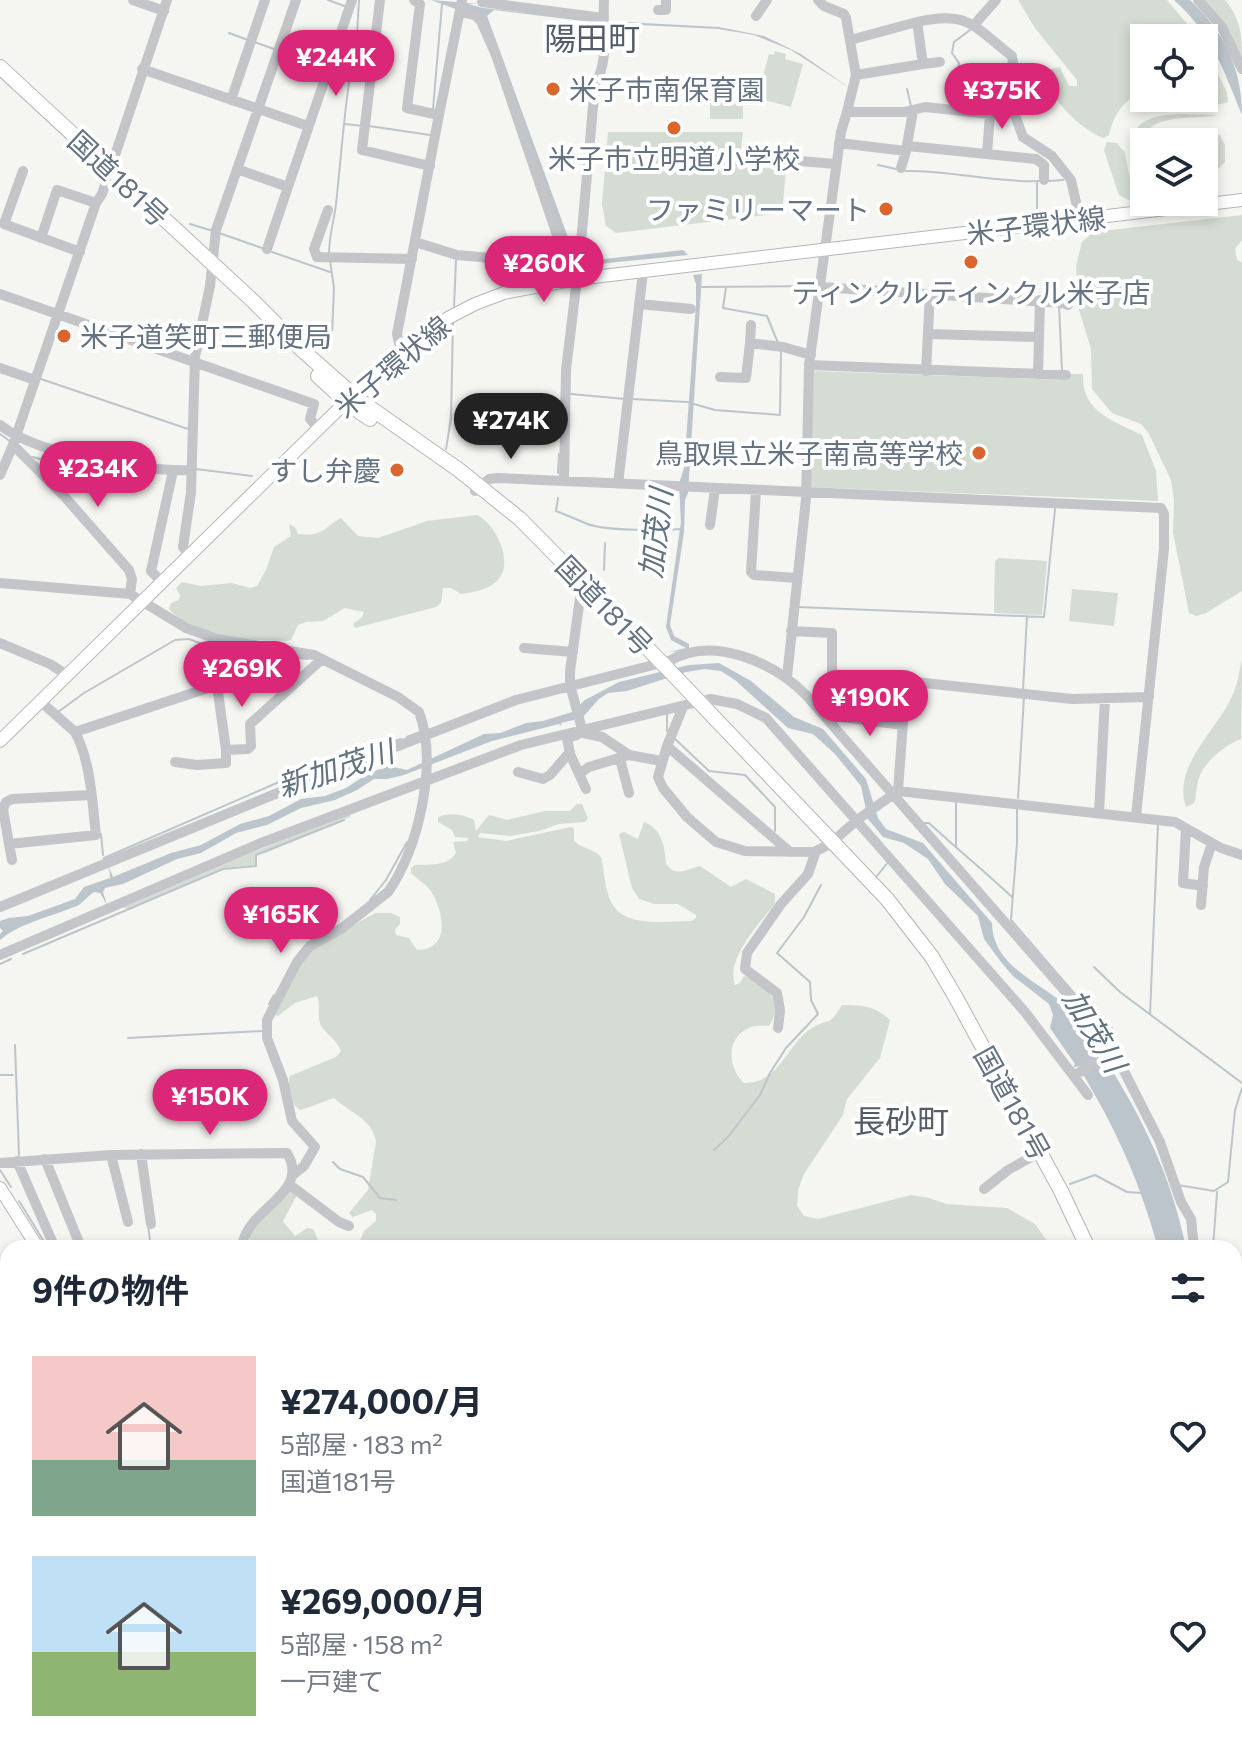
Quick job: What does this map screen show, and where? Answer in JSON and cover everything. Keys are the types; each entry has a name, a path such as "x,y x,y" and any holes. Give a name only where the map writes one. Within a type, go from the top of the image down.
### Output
{"highway":[{"name":"国道181号","path":"0,67 108,173"},
{"name":"国道181号","path":"0,78 302,350 350,398 520,519 824,847 887,899 932,957 1084,1240"},
{"name":"国道181号","path":"1037,1154 1075,1240"}],"main road":[{"name":"米子環状線","path":"0,741 350,398 448,318 475,304 504,293 577,279 1242,200"},
{"path":"0,1188 33,1240"}],"street":[{"path":"0,475 15,440 166,5 133,0"},
{"path":"231,100 265,0"},
{"path":"189,556 183,547 190,506 195,363 216,230 296,0"},
{"path":"267,249 352,0"},
{"path":"380,0 362,150 430,166"},
{"path":"414,0 420,4 407,108 439,115"},
{"path":"405,351 397,334 462,0"},
{"path":"564,480 566,370 595,84 601,74 604,47 604,0"},
{"path":"658,10 666,10 666,0"},
{"path":"756,16 767,0"},
{"path":"787,677 805,493 810,360 839,143 856,75 844,14 824,6 818,0"},
{"path":"974,25 996,0"},
{"path":"1198,0 1222,27 1242,69"},
{"path":"482,2 603,18"},
{"path":"460,12 475,15 481,21 496,55 569,265 577,279"},
{"path":"850,40 948,17 967,20 974,25 1013,58 999,88 1012,107 1023,137 1050,153 1071,180 1080,220"},
{"path":"917,22 923,64"},
{"path":"856,75 940,62"},
{"path":"142,69 308,126"},
{"path":"847,112 913,111 925,107 990,114 987,154"},
{"path":"901,168 913,111"},
{"path":"839,143 1036,159 1044,165 1044,180"},
{"path":"750,157 836,164"},
{"path":"237,169 288,187"},
{"path":"23,171 1,223 80,252"},
{"path":"41,238 57,190 96,203"},
{"path":"328,210 314,249 317,257 412,259"},
{"path":"415,242 457,255 569,265"},
{"path":"618,484 643,272"},
{"path":"821,287 1040,300 1068,305"},
{"path":"926,371 930,293"},
{"path":"0,294 314,404 310,419 319,429"},
{"path":"1038,374 1040,300"},
{"path":"639,304 691,309"},
{"path":"720,377 746,378 751,325"},
{"path":"928,334 1039,337"},
{"path":"750,343 783,347 810,360 926,371 1066,375"},
{"path":"0,368 35,380"},
{"path":"0,425 129,570 132,579 130,594"},
{"path":"15,440 77,459 173,471 190,470"},
{"path":"162,582 151,571 173,471"},
{"path":"477,489 492,478 1161,508 1164,514 1164,549 1136,816"},
{"path":"710,525 715,489"},
{"path":"756,491 751,572 754,575 797,578"},
{"path":"0,583 130,594 186,628 217,639 253,647 291,649 322,659 414,707 421,716 426,777 412,846 393,885 348,924 310,946 297,962 268,1014 267,1038 283,1080 292,1121 315,1147 304,1166 247,1230 244,1240"},
{"path":"582,729 571,687 580,598 587,590"},
{"path":"791,631 832,633 832,693 904,703"},
{"path":"175,762 197,765 226,763 217,685 217,639"},
{"path":"0,643 50,664 67,675"},
{"path":"524,648 573,652"},
{"path":"0,907 280,792 424,739 516,700 658,665 687,653 723,653 756,661 787,677 806,695 1080,1005 1130,1082 1160,1142 1181,1202 1191,1219 1193,1240"},
{"path":"226,750 248,749 251,746 250,724 322,659"},
{"path":"894,794 906,681 1066,698 1149,697"},
{"path":"75,732 217,685"},
{"path":"1099,813 1105,698"},
{"path":"0,955 247,849 426,777 521,745 710,699 729,702 766,718 858,819 1078,1073 1088,1095"},
{"path":"9,844 96,835 83,746 75,732 40,701"},
{"path":"692,705 661,761 658,777 663,788 710,838 745,851 790,852 824,847"},
{"path":"842,717 903,725"},
{"path":"582,729 567,738 586,789"},
{"path":"582,729 602,737 625,757 629,793"},
{"path":"667,746 790,852"},
{"path":"518,772 543,779 570,752"},
{"path":"579,774 589,767 625,757 661,761"},
{"path":"778,1028 780,1010 777,993 745,969 747,953 781,904 808,874 824,847 894,794 1175,822 1212,843 1242,855"},
{"path":"12,860 3,809 6,802 12,799 91,795"},
{"path":"1186,828 1183,883 1203,886"},
{"path":"1201,905 1204,867 1212,843"},
{"path":"1078,1073 1110,1053"},
{"path":"0,1163 111,1155 283,1151 289,1155 292,1180 339,1222 349,1226"},
{"path":"141,1154 151,1224"},
{"path":"984,1189 1008,1170 1037,1154"},
{"path":"111,1155 128,1222"},
{"path":"45,1159 78,1240"},
{"path":"17,1161 52,1240"}],"shaded area":[{"path":"431,0 606,21 719,27 764,36 801,54 851,89 791,50 754,35 718,29 600,23 494,10 487,16 573,251 596,260 683,250 688,255 598,264 575,260 567,250 483,19"},
{"path":"1018,0 1167,0 1187,24 1130,24 1130,100 1120,109 1109,135 1104,138 1085,128 1057,100 1049,79 1051,69 1060,67 1069,86 1077,86 1077,80 1035,28"},
{"path":"1174,0 1190,0 1211,24 1196,24"},
{"path":"1203,0 1225,0 1231,7 1240,30 1242,63 1218,24"},
{"path":"1218,34 1235,66 1242,115 1218,60"},
{"path":"775,51 786,54 785,59 803,64 791,107 757,98 769,54 774,55"},
{"path":"1218,74 1227,92 1228,102 1218,104"},
{"path":"710,87 743,87 743,119 710,119"},
{"path":"1176,114 1217,115 1138,128 1149,119"},
{"path":"608,132 743,132 739,167 786,169 782,213 616,233 606,226 602,204"},
{"path":"1218,134 1225,145 1225,162 1218,169"},
{"path":"1107,142 1117,143 1125,153 1130,201 1119,195 1104,150"},
{"path":"1242,215 1242,240 1235,249 1237,260 1242,262 1242,591 1196,616 1189,613 1173,532 1171,480 1148,432 1141,424 1112,413 1092,389 1091,349 1079,310 1076,266 1082,242 1093,232"},
{"path":"702,274 688,493 670,625 674,636 689,644 689,649 695,650 669,652 686,648 671,640 666,627 681,522 679,484 684,468 696,304 693,275"},
{"name":"鳥取県立米子南高等学校","path":"813,371 1067,380 1068,374 1083,374 1087,398 1093,406 1110,420 1142,435 1156,471 1158,501 808,487"},
{"path":"477,515 491,527 501,545 504,555 502,573 485,589 461,594 451,588 443,588 441,603 436,607 355,628 353,624 364,612 345,608 323,621 298,625 291,640 286,641 239,639 208,632 193,627 169,609 171,603 179,600 176,588 182,582 201,586 232,583 250,588 257,586 274,547 291,536 289,524 295,527 298,534 313,534 341,518 358,536 378,538 427,521"},
{"path":"999,558 1047,561 1042,615 994,613 995,561"},
{"path":"1072,589 1118,593 1114,626 1069,621"},
{"path":"1242,659 1241,739 1222,749 1206,766 1199,778 1194,803 1186,807 1183,791 1191,761 1229,703"},
{"path":"719,663 751,681 794,717 823,729 866,779 878,818 886,829 923,843 992,923 995,941 1003,955 1014,967 1071,1010 1115,1075 1144,1128 1168,1185 1184,1240 1155,1240 1135,1178 1116,1135 1078,1066 1073,1068 1075,1064 1050,1028 1053,1015 1049,1004 1013,976 1001,962 984,939 978,916 945,884 928,859 904,843 883,837 868,819 861,786 835,754 813,734 788,728 721,671 705,669 686,672 627,691 608,693 582,718 561,723 562,726 559,724 492,741 404,775 374,779 335,800 301,808 267,825 236,833 201,853 177,859 123,884 105,888 103,892 107,905 100,893 94,892 77,906 26,925 0,940 3,931 0,921 28,916 75,899 84,887 110,878 109,867 113,877 171,853 201,845 240,824 269,816 301,799 325,796 346,788 369,773 389,766 407,770 484,734 500,733 572,712 585,700 619,682 689,665"},
{"path":"577,804 582,804 588,818 585,822 559,824 539,831 510,836 480,833 478,837 506,841 571,827 574,829 574,841 601,857 613,905 621,913 642,921 691,921 696,918 678,904 654,904 639,899 632,888 619,834 624,832 638,839 644,822 659,834 666,864 674,871 700,866 731,887 746,879 775,894 775,904 739,953 733,975 735,985 744,976 766,989 775,1010 769,1026 749,1028 741,1033 733,1046 732,1062 744,1083 767,1077 803,1035 831,1019 842,1005 868,1007 890,1020 880,1058 847,1099 843,1115 804,1174 798,1190 797,1206 804,1216 818,1219 911,1195 946,1204 1007,1208 1035,1224 1046,1240 360,1240 364,1231 376,1221 376,1214 372,1210 353,1217 349,1213 368,1190 376,1142 374,1134 365,1122 334,1098 301,1110 292,1100 290,1076 336,1057 341,1051 320,1024 317,996 295,1003 278,1016 272,1014 304,957 316,946 375,913 391,913 400,917 396,935 409,938 417,950 435,944 442,928 439,909 431,891 411,873 411,868 448,861 456,853 453,842 467,841 469,838 455,837 452,830 438,822 438,817 452,814 466,816 474,820 476,831 489,815 507,820 545,811 570,811"},
{"path":"350,814 344,820 256,854 255,865 223,868 129,909 117,906 127,906"},
{"path":"290,1191 297,1195 283,1221 295,1236 307,1228 313,1229 318,1240 250,1240 255,1227"}],"waterway":[{"path":"328,0 347,7"},
{"path":"357,36 359,0"},
{"path":"433,109 442,4"},
{"path":"957,76 959,63 952,53 954,42 970,30"},
{"path":"229,33 248,40"},
{"path":"254,42 274,49"},
{"path":"329,254 356,42"},
{"path":"284,52 324,66"},
{"path":"333,69 350,75"},
{"path":"907,89 911,106"},
{"path":"345,124 363,126"},
{"path":"369,126 430,135"},
{"path":"878,165 896,169"},
{"path":"906,171 1039,181"},
{"path":"1049,181 1063,180"},
{"path":"1037,181 1037,215"},
{"path":"190,224 213,231"},
{"path":"219,233 262,248"},
{"path":"272,252 330,272"},
{"path":"330,260 334,288 332,334"},
{"path":"454,308 456,260"},
{"path":"702,287 816,286"},
{"path":"726,287 723,308 767,316 778,343"},
{"path":"1059,305 1062,371"},
{"path":"446,449 451,418 453,323"},
{"path":"780,414 781,352"},
{"path":"38,378 188,429"},
{"path":"571,394 625,399"},
{"path":"632,399 687,402 715,410 780,415"},
{"path":"0,434 11,442"},
{"path":"558,473 559,454"},
{"path":"33,457 54,463 77,461"},
{"path":"196,469 252,476"},
{"name":"加茂川","path":"558,498 556,511 594,526 632,530 682,529"},
{"path":"798,607 1044,617 1055,509"},
{"path":"604,570 605,543"},
{"path":"1023,691 1027,616"},
{"path":"58,712 84,693 175,640 189,639 210,647"},
{"path":"219,651 308,659"},
{"path":"1018,798 1024,697"},
{"path":"667,713 667,731"},
{"path":"407,737 420,732"},
{"path":"674,738 709,771 745,775 775,807 775,831"},
{"name":"新加茂川","path":"104,858 279,782 345,756 401,739"},
{"path":"956,803 956,846"},
{"name":"加茂川","path":"1017,809 1011,920 1099,1022 1104,1018 1116,1033 1114,1047"},
{"path":"23,954 223,869 256,866 256,855 344,820"},
{"path":"924,823 929,823 1012,897"},
{"path":"1150,1014 1158,824"},
{"path":"101,834 103,855"},
{"path":"370,900 386,880 407,842"},
{"path":"877,876 889,861"},
{"path":"714,1150 760,1095 786,1048 818,1014 811,1000 810,982 777,953 804,917 821,885"},
{"path":"311,940 333,928"},
{"path":"0,964 11,959"},
{"name":"加茂川","path":"1094,967 1120,992 1242,1083"},
{"path":"269,1004 274,995"},
{"path":"128,1038 263,1031"},
{"path":"15,1045 19,1155"},
{"path":"0,1075 13,1075"},
{"path":"1178,1185 1214,1191 1228,1182 1235,1110 1242,1088"},
{"path":"333,1162 340,1169 363,1177 380,1198 396,1200"},
{"path":"0,1170 11,1187"},
{"path":"1070,1184 1095,1175 1127,1192 1142,1193"},
{"path":"1214,1240 1217,1192"},
{"path":"19,1201 43,1240"},
{"path":"148,1225 150,1240"}],"place":[{"name":"米子市南保育園","path":"553,89"},
{"name":"米子市立明道小学校","path":"674,128"},
{"name":"ファミリーマート","path":"886,209"},
{"name":"ティンクルティンクル米子店","path":"971,262"},
{"name":"米子道笑町三郵便局","path":"64,336"},
{"name":"鳥取県立米子南高等学校","path":"979,453"},
{"name":"すし弁慶","path":"397,470"}],"district":[{"name":"陽田町","path":"592,37"},
{"name":"長砂町","path":"901,1120"}]}
